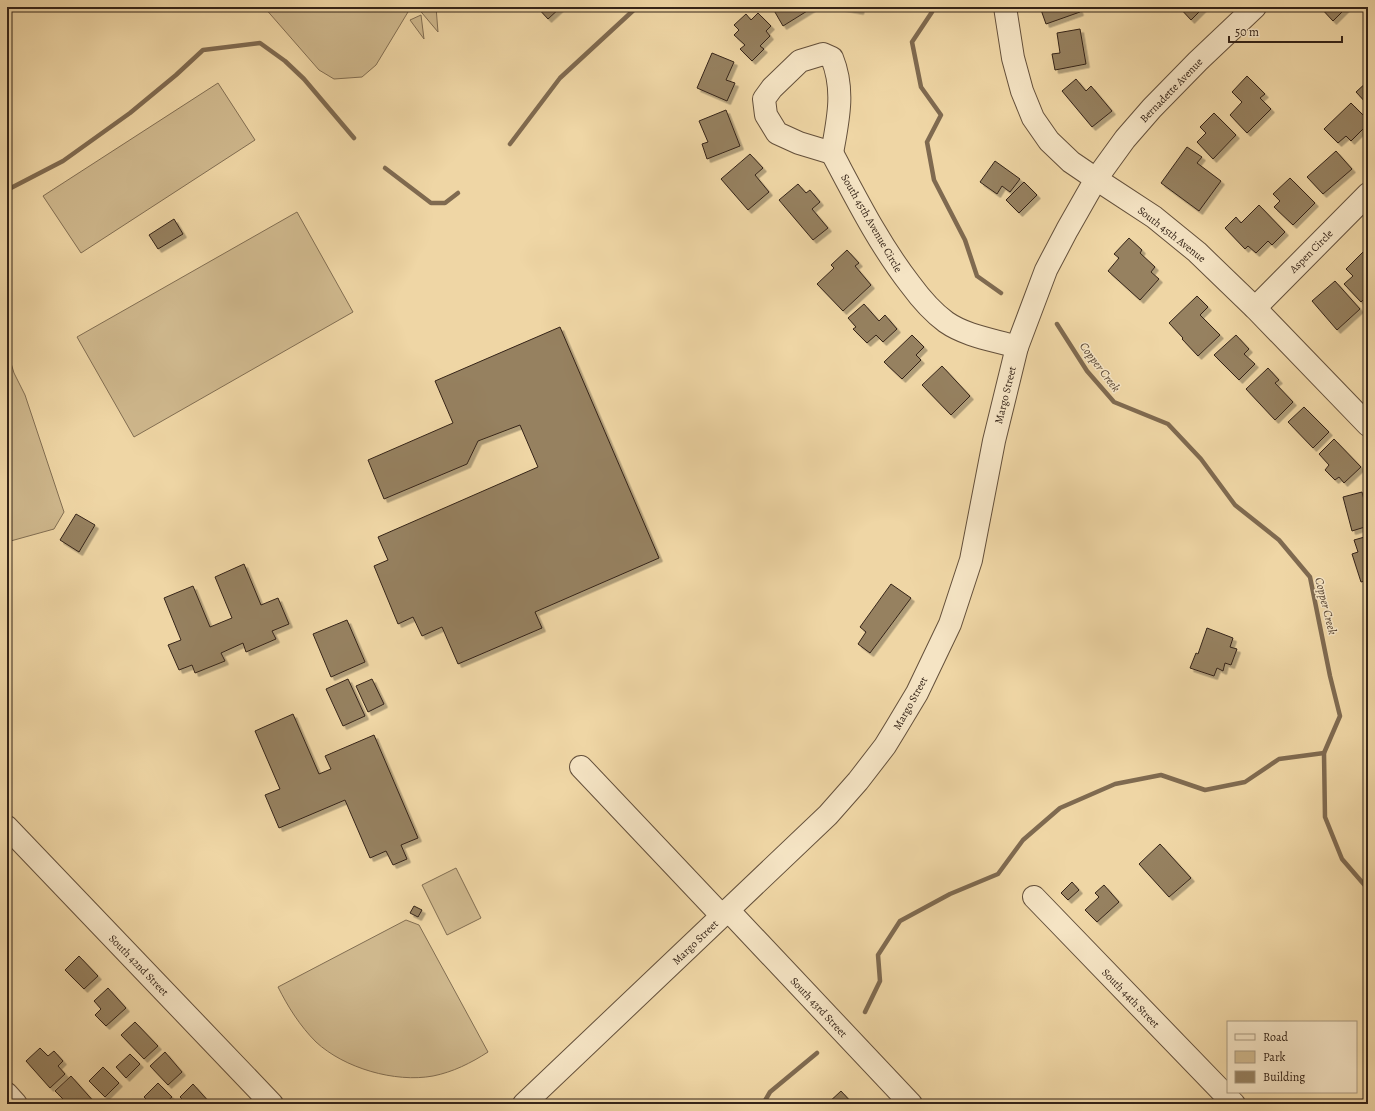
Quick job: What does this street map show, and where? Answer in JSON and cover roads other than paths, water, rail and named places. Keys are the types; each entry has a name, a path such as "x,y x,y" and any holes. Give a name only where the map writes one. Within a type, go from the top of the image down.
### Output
{"street":[{"name":"South 45th Avenue","path":"1005,7 1014,58 1022,91 1033,118 1049,141 1071,162 1154,217 1197,252 1255,308 1368,425"},
{"name":"Bernadette Avenue","path":"1096,180 1125,139 1152,108 1198,61 1255,7"},
{"path":"823,54 832,58 837,69 840,86 839,112 832,153 799,143 777,133 766,115 764,99 772,88 800,61 823,54"},
{"name":"South 45th Avenue Circle","path":"832,153 869,222 895,265 927,306 946,322 964,331 1017,348"},
{"name":"Margo Street","path":"524,1104 828,815 858,781 885,746 917,693 950,624 971,560 994,441 1017,348 1046,270 1096,180"},
{"name":"Aspen Circle","path":"1255,308 1368,194"},
{"name":"South 43rd Street","path":"581,767 910,1104"},
{"name":"South 42nd Street","path":"7,827 272,1104"},
{"name":"South 44th Street","path":"1034,897 1231,1101"},
{"path":"7,1094 16,1104"}],"waterway":[{"path":"510,144 560,78 637,7"},
{"name":"Copper Creek","path":"934,7 912,42 921,87 941,115 927,142 934,180 965,240 977,276 1001,293"},
{"path":"7,190 63,161 130,113 176,75 203,50 260,43 285,61 304,79 354,138"},
{"path":"385,168 431,203 445,203 458,193"},
{"name":"Copper Creek","path":"1057,324 1087,371 1114,402 1168,424 1201,459 1235,505 1279,540 1310,577 1330,676 1340,716 1324,753 1325,817 1342,859 1368,889"},
{"path":"865,1012 880,981 878,955 900,921 950,894 998,874 1023,840 1060,808 1115,784 1161,775 1205,790 1245,782 1279,759 1324,753"},
{"path":"763,1104 770,1092 817,1053"}]}
